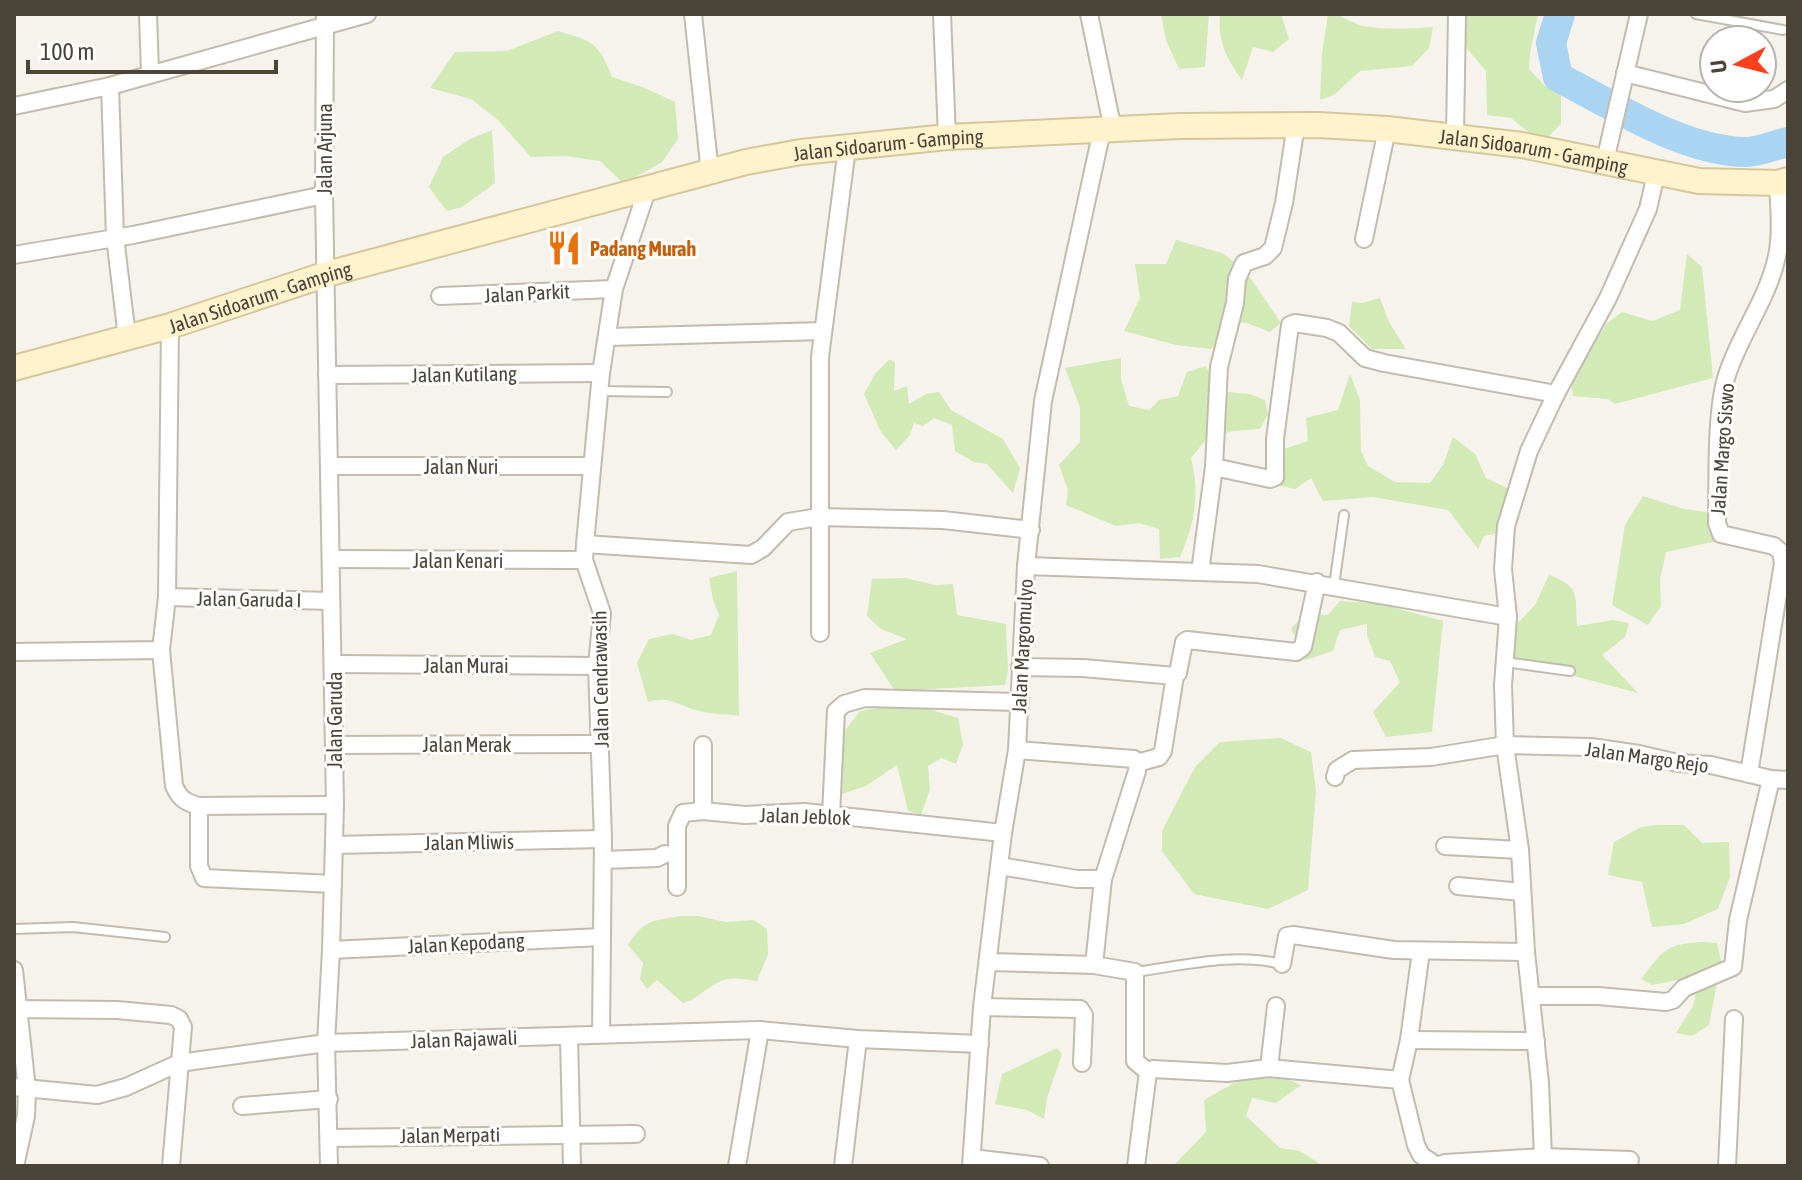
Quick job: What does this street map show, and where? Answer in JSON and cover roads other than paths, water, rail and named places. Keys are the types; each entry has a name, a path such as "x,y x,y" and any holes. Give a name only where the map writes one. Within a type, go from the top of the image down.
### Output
{"main road":[{"name":"Jalan Sidoarum - Gamping","path":"14,368 170,326 327,274 746,162 801,152 947,137 1222,125 1296,125 1455,135 1522,145 1699,181 1783,181"}],"street":[{"path":"148,14 150,73"},
{"path":"14,106 110,86 325,19 367,14"},
{"path":"693,14 710,173"},
{"path":"942,14 947,137"},
{"path":"1089,14 1108,130"},
{"path":"1455,135 1457,14"},
{"path":"1605,161 1639,14"},
{"name":"Jalan Arjuna","path":"325,19 327,274"},
{"path":"1625,73 1745,103 1774,99 1788,90"},
{"path":"110,86 115,237 127,337"},
{"path":"1200,572 1214,467 1219,367 1235,303 1237,279 1244,263 1265,256 1273,248 1284,203 1296,125"},
{"path":"1364,239 1387,129"},
{"name":"Jalan Margomulyo","path":"971,1162 982,1007 1003,833 1017,750 1026,566 1046,386 1108,130"},
{"path":"820,633 820,357 847,148"},
{"path":"1543,1162 1520,850 1505,745 1503,685 1508,617 1503,569 1506,526 1529,451 1614,285 1648,209 1656,174"},
{"name":"Jalan Margo Siswo","path":"1749,774 1783,563 1781,552 1774,546 1721,534 1717,523 1721,415 1726,375 1770,281 1777,256 1783,181"},
{"name":"Jalan Cendrawasih","path":"601,1034 603,839 597,666 602,613 585,552 601,373 614,289 647,190"},
{"path":"14,255 324,195"},
{"name":"Jalan Garuda","path":"327,274 335,805 326,1043 329,1166"},
{"name":"Jalan Parkit","path":"440,296 614,289"},
{"path":"1214,467 1270,479 1275,477 1275,439 1290,325 1295,323 1339,333 1365,358 1556,394"},
{"path":"170,326 167,597 161,650 174,786 184,802 199,806 335,805"},
{"path":"607,337 823,331"},
{"name":"Jalan Kutilang","path":"327,375 601,373"},
{"name":"Jalan Nuri","path":"329,466 592,466"},
{"name":"Jalan Kenari","path":"331,559 585,552 751,555 763,548 788,522 819,517 943,520 1031,530"},
{"path":"1026,566 1258,574 1508,617"},
{"path":"1137,763 1159,757 1163,751 1175,676 1184,642 1296,652 1303,647 1317,582"},
{"name":"Jalan Garuda I","path":"167,597 331,601"},
{"path":"14,652 161,650"},
{"name":"Jalan Murai","path":"334,664 597,666"},
{"path":"1020,667 1083,668 1175,676"},
{"path":"831,815 836,711 844,704 865,698 1020,702"},
{"name":"Jalan Merak","path":"334,745 600,744"},
{"path":"677,887 678,819 683,813 703,811 703,745"},
{"name":"Jalan Margo Rejo","path":"1335,777 1337,770 1353,760 1431,757 1505,745 1591,747 1678,763 1711,765 1780,780"},
{"path":"1017,750 1134,759 1137,763"},
{"path":"1094,965 1103,879 1124,819 1137,763"},
{"path":"1531,996 1598,996 1666,1002 1673,1000 1684,988 1733,967 1738,920 1780,780"},
{"path":"199,806 199,866 204,878 333,884"},
{"name":"Jalan Jeblok","path":"703,811 745,815 784,812 831,815 1003,833"},
{"name":"Jalan Mliwis","path":"334,845 603,839"},
{"path":"1445,846 1520,850"},
{"path":"603,860 657,858 665,854"},
{"path":"1000,866 1077,879 1103,879"},
{"path":"1458,886 1522,892"},
{"path":"1282,964 1284,940 1293,935 1394,950 1526,952"},
{"name":"Jalan Kepodang","path":"331,950 601,937"},
{"path":"1421,951 1409,1040 1400,1080 1421,1155 1437,1166 1445,1163 1630,1160"},
{"path":"988,962 1094,965 1135,972 1135,1061 1148,1072"},
{"path":"14,970 21,1088 26,1116 15,1166"},
{"path":"1269,1068 1276,1006"},
{"path":"982,1007 1080,1009 1084,1015 1082,1063"},
{"path":"16,1009 117,1010 171,1015 179,1019 183,1027 171,1166"},
{"path":"1727,1166 1734,1019"},
{"path":"737,1166 760,1030"},
{"name":"Jalan Rajawali","path":"21,1088 97,1095 111,1093 179,1063 326,1043 760,1030 858,1039 980,1044"},
{"path":"569,1036 572,1166"},
{"path":"843,1166 858,1039"},
{"path":"1409,1040 1536,1041"},
{"path":"1148,1072 1153,1069 1227,1073 1269,1068 1400,1080"},
{"path":"1136,1166 1148,1072"},
{"path":"242,1106 329,1099"},
{"name":"Jalan Merpati","path":"330,1138 636,1134"},
{"path":"971,1162 1040,1166"}],"lane":[{"path":"1696,14 1783,30"},
{"path":"600,391 667,392"},
{"path":"1334,586 1344,515"},
{"path":"1505,662 1570,671"},
{"path":"14,929 73,927 165,937"},
{"path":"1135,972 1231,960 1282,964"}],"waterway":[{"path":"1560,14 1551,43 1558,77 1649,125 1698,144 1746,152 1788,142"}],"place":[{"name":"Padang Murah","path":"564,248"}]}
